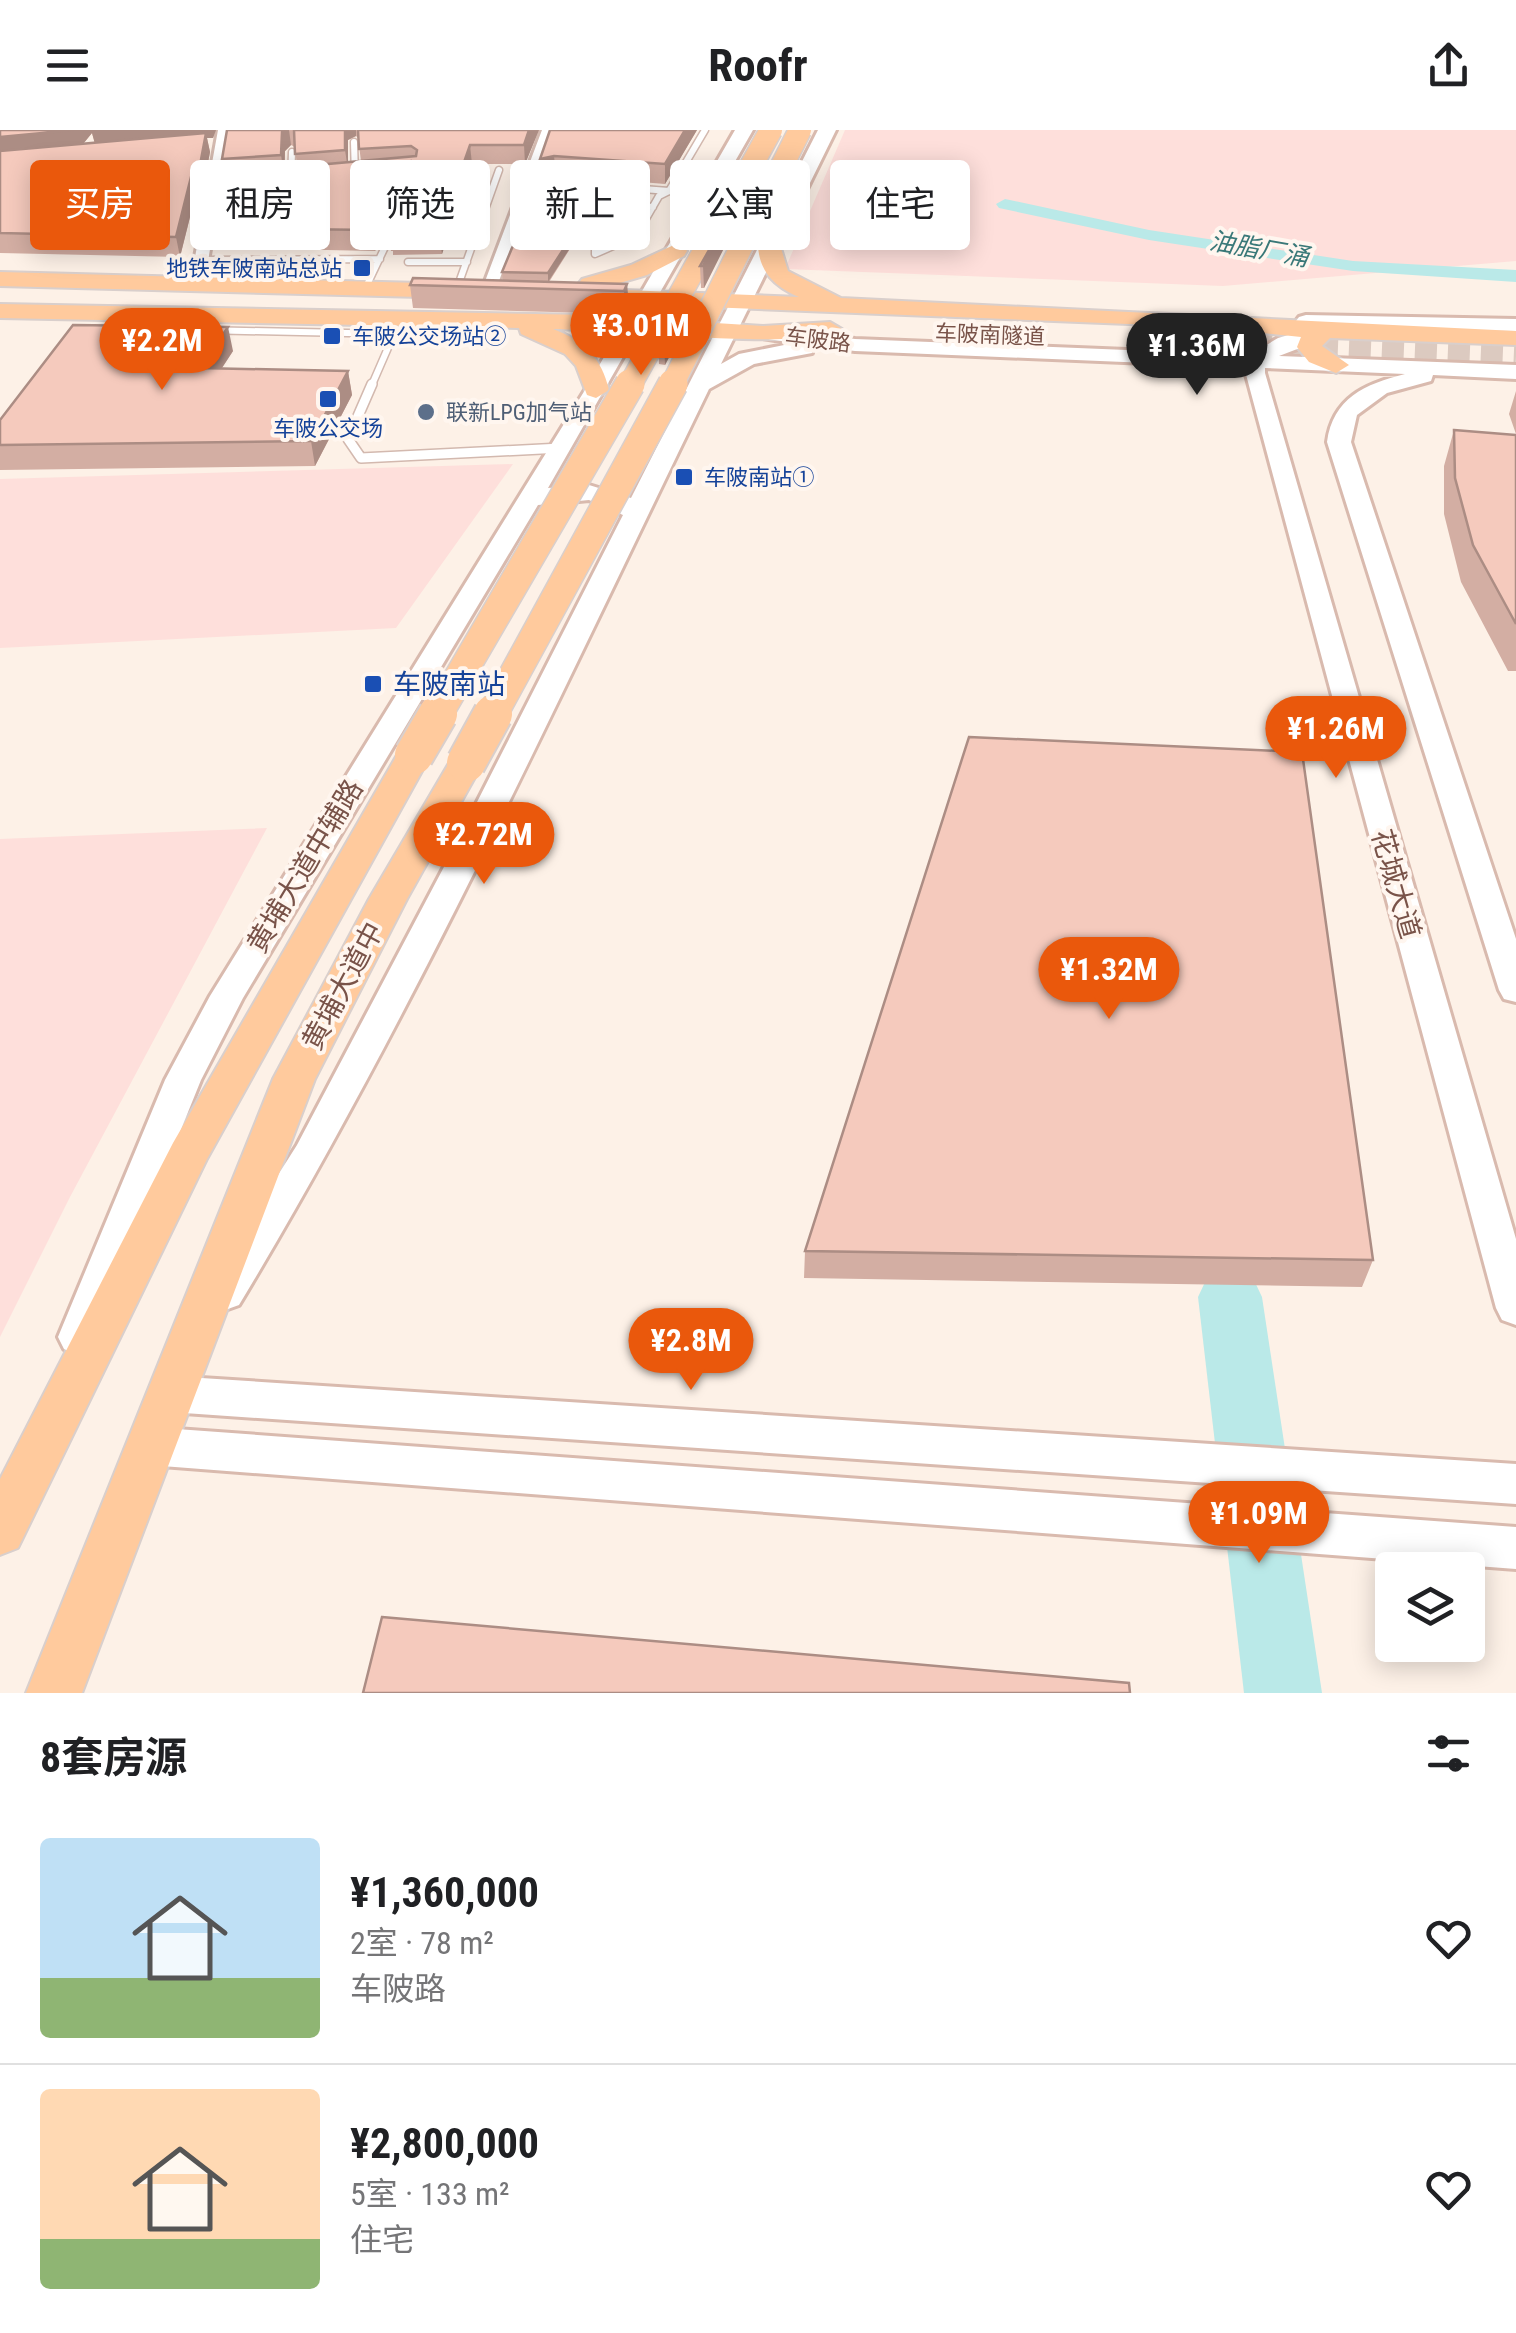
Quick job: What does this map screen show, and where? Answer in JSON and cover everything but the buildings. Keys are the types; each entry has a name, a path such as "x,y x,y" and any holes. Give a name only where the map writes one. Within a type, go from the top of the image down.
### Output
{"main road":[{"name":"黄埔大道中辅路","path":"727,160 744,130"},
{"name":"黄埔大道中","path":"0,1531 28,1468 188,1155 414,755 659,305 771,130"},
{"name":"黄埔大道中","path":"54,1693 294,1079 380,915 719,323 800,130"},
{"path":"810,164 827,130"},
{"name":"车陂路","path":"670,250 639,270 557,293 659,305 742,303 1204,320 1516,325"},
{"name":"黄埔大道中辅路","path":"28,1468 183,1080 300,872 633,324 659,305 679,250"},
{"path":"190,1347 310,1155 702,384 719,323 742,303 768,250"},
{"path":"771,250 770,266 793,286 832,300 881,308"},
{"path":"0,280 199,272 365,289 519,293"},
{"path":"478,320 502,306 488,292"},
{"name":"车陂路","path":"0,311 719,323 855,345 1516,372"},
{"path":"478,320 539,332 570,346 590,363 589,401 668,410 683,422"},
{"path":"1204,320 1326,331 1516,338"},
{"name":"车陂南隧道","path":"763,332 828,329 1217,344"},
{"path":"1255,361 1286,343 1326,331"},
{"path":"1326,331 1314,336 1309,347 1318,357 1336,364"},
{"path":"702,384 733,364 766,354 855,345"},
{"path":"1146,356 1217,379 1263,412"},
{"name":"花城大道","path":"1255,361 1263,412 1516,1308"},
{"path":"1452,370 1406,380 1355,401 1341,419 1339,442 1516,990"},
{"path":"528,502 558,493 593,493 621,501 637,515"},
{"path":"170,1394 1516,1484"},
{"path":"149,1446 1516,1548"}],"street":[{"path":"488,292 548,130"},
{"path":"199,272 203,250"}],"lane":[{"path":"650,212 660,196 669,192 705,130"},
{"path":"205,145 223,138 240,138"},
{"path":"354,142 355,160"},
{"path":"292,152 292,160"},
{"path":"456,292 499,170"},
{"path":"339,177 350,176"},
{"path":"650,190 669,192"},
{"path":"365,289 385,250"},
{"path":"199,272 380,260"},
{"path":"408,262 467,262"},
{"path":"209,315 201,330 394,334 478,320"},
{"path":"394,334 348,439 361,458 560,448"}],"shaded area":[{"path":"845,130 1516,130 1516,261 1223,286 785,269 793,250 810,250 810,211 830,165 830,250 970,250 970,160 832,160"},
{"path":"513,464 396,628 0,648 0,479"},
{"path":"267,828 70,1197 0,1337 0,839"}],"waterway":[{"name":"油脂厂涌","path":"1005,204 1149,235 1353,266 1516,276"},
{"path":"1230,1297 1283,1693"}],"tunnel":[{"path":"1217,344 1516,356"}],"place":[{"name":"地铁车陂南站总站","path":"362,268"},
{"name":"车陂公交场站②","path":"332,336"},
{"name":"车陂公交场","path":"328,399"},
{"name":"联新LPG加气站","path":"426,412"},
{"name":"车陂南站①","path":"684,477"},
{"name":"车陂南站","path":"373,684"}]}
